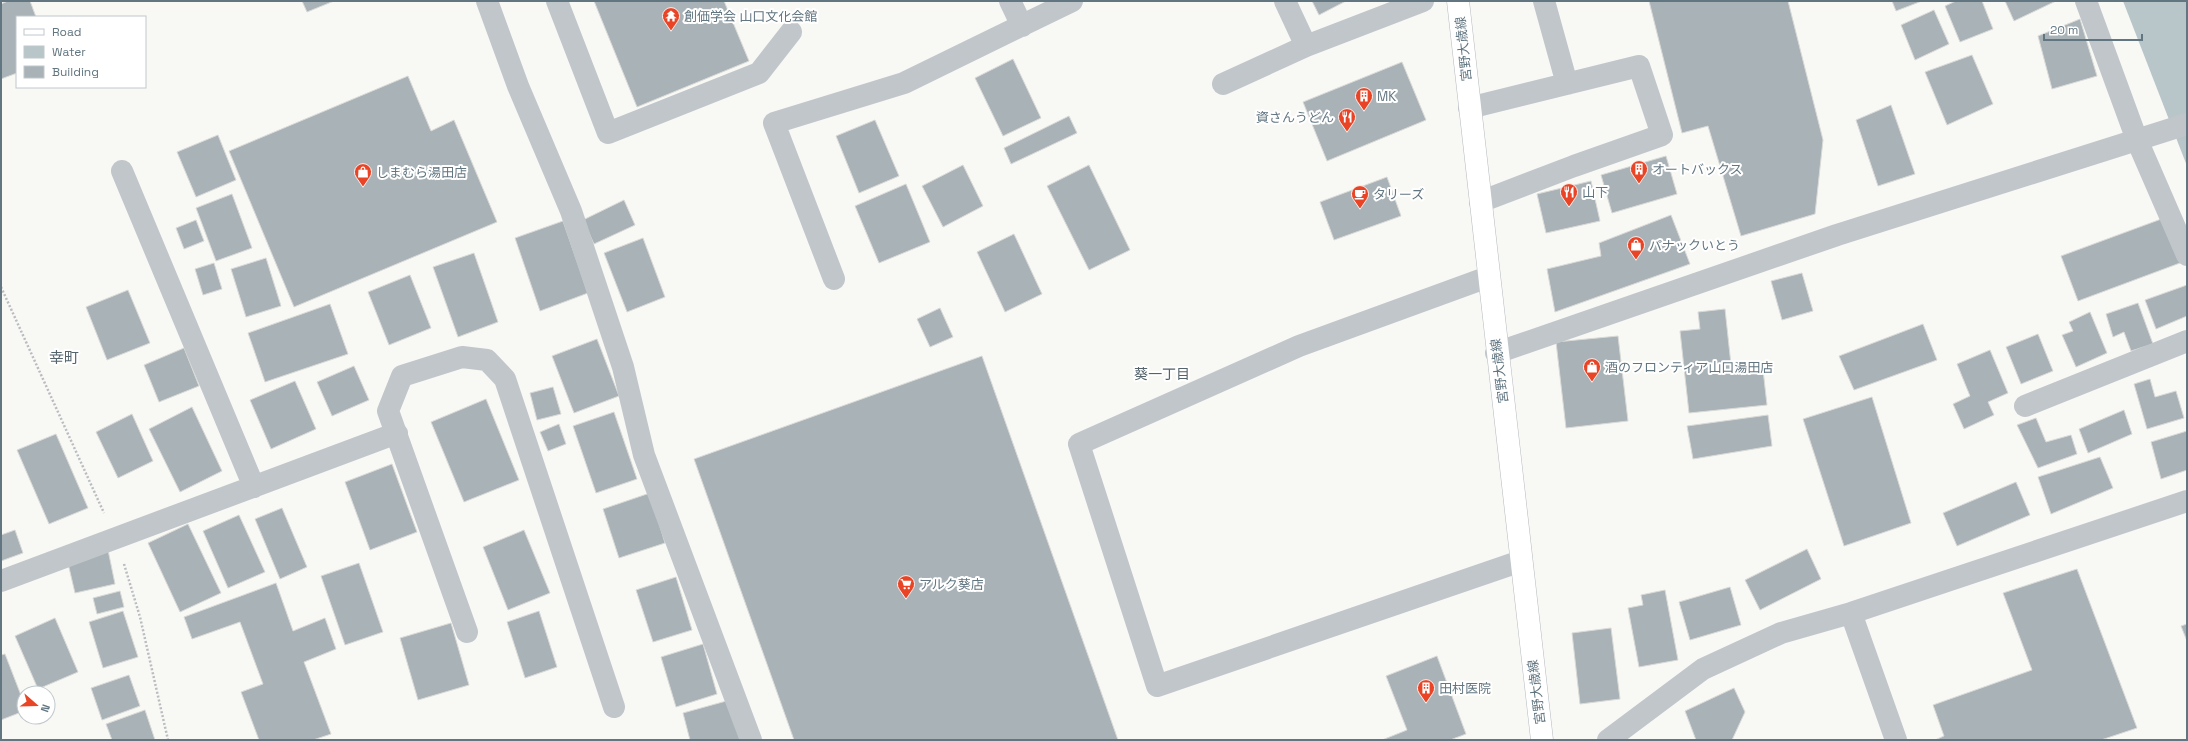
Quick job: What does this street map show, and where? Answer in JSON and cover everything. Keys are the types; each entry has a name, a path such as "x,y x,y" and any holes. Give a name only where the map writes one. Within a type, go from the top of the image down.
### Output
{"main road":[{"name":"宮野大歳線","path":"1458,1 1496,353 1542,740"}],"street":[{"path":"487,1 518,86 571,211 623,367 644,455 751,740"},
{"path":"557,1 608,133 759,73 791,32"},
{"path":"1010,1 1022,26"},
{"path":"834,279 774,123 904,83 1072,1"},
{"path":"1285,1 1306,46"},
{"path":"1223,84 1306,46 1423,1"},
{"path":"1544,1 1567,84"},
{"path":"2086,1 2138,140 2187,256"},
{"path":"1469,108 1639,66 1662,135 1574,166 1480,202"},
{"path":"1496,353 1837,235 2187,124"},
{"path":"122,171 254,487"},
{"path":"1488,277 1299,346 1079,444 1157,686 1521,562"},
{"path":"2025,406 2187,340"},
{"path":"467,632 388,411 402,376 462,357 487,360 505,379 614,707"},
{"path":"1,581 397,433"},
{"path":"1608,740 1703,670 1781,633 1851,613 2187,501"},
{"path":"1851,613 1896,740"}],"path":[{"path":"1,287 116,538 140,617 168,740"}],"water":[{"path":"2123,1 2187,1 2187,166"}],"building":[{"path":"8,1 30,1 36,16 16,16 16,73 1,79 1,4"},
{"path":"302,1 334,1 307,12"},
{"name":"創価学会 山口文化会館","path":"594,1 724,1 749,61 637,107"},
{"path":"1312,1 1346,1 1319,15"},
{"name":"オートバックス","path":"1649,1 1788,1 1823,140 1815,214 1741,236 1708,126 1682,133"},
{"path":"1892,1 1922,1 1896,11"},
{"path":"1956,1 1982,1 1993,29 1960,42 1945,6"},
{"path":"2005,1 2056,1 2014,21"},
{"path":"1934,10 1949,44 1915,60 1901,25"},
{"path":"2080,19 2097,76 2052,89 2038,36"},
{"path":"1972,55 1993,104 1947,125 1925,72"},
{"path":"1013,59 1041,118 1003,136 975,78"},
{"name":"MK","path":"1402,62 1426,120 1327,161 1303,102"},
{"name":"しまむら湯田店","path":"408,76 431,131 454,120 497,222 294,307 229,151"},
{"path":"1891,105 1915,174 1878,186 1856,120"},
{"path":"1069,116 1077,133 1011,164 1004,148"},
{"path":"875,120 899,176 859,193 836,136"},
{"path":"218,135 236,180 196,197 177,152"},
{"name":"オートバックス","path":"1666,156 1677,194 1612,213 1601,175"},
{"path":"963,165 983,206 943,227 922,186"},
{"path":"1089,165 1130,250 1089,270 1047,186"},
{"name":"タリーズ","path":"1387,177 1401,216 1334,240 1320,202"},
{"name":"山下","path":"1591,181 1600,221 1546,233 1537,194"},
{"path":"906,184 930,242 879,263 855,206"},
{"path":"232,194 252,248 216,261 196,208"},
{"path":"624,200 635,225 594,244 583,220"},
{"name":"パナックいとう","path":"1671,215 1690,264 1555,312 1547,269 1601,256 1599,243"},
{"path":"2164,218 2180,263 2078,301 2061,256"},
{"path":"196,220 204,241 184,249 176,228"},
{"path":"563,221 588,293 540,311 515,238"},
{"path":"1014,234 1042,294 1005,312 977,252"},
{"path":"643,238 665,297 627,312 604,253"},
{"path":"474,253 498,322 458,337 433,267"},
{"path":"266,258 281,306 246,317 231,269"},
{"path":"214,263 222,289 203,295 195,269"},
{"path":"1802,273 1813,311 1782,320 1771,281"},
{"path":"410,275 431,328 389,345 368,292"},
{"path":"2187,285 2187,316 2156,329 2145,300"},
{"path":"128,290 150,343 107,360 86,307"},
{"path":"2138,303 2153,344 2131,351 2124,332 2113,337 2106,314"},
{"path":"330,304 348,354 265,382 248,333"},
{"path":"940,308 953,337 930,347 917,319"},
{"path":"1725,309 1732,374 1763,370 1767,405 1689,413 1680,331 1700,329 1698,312"},
{"path":"2090,312 2107,353 2076,367 2062,335 2073,331 2069,322"},
{"path":"1923,324 1937,360 1854,390 1839,356"},
{"path":"2038,334 2053,371 2021,384 2006,347"},
{"name":"酒のフロンティア山口湯田店","path":"1618,336 1628,421 1566,428 1556,342"},
{"path":"597,339 619,396 574,413 552,356"},
{"path":"184,348 199,386 159,402 144,365"},
{"path":"1990,350 2008,393 1988,402 1994,415 1964,429 1953,404 1970,396 1957,364"},
{"name":"アルク葵店","path":"982,356 1118,740 794,740 694,459"},
{"path":"354,366 369,400 332,416 317,382"},
{"path":"2150,379 2155,397 2176,391 2184,418 2147,429 2134,384"},
{"path":"295,381 316,429 271,449 250,400"},
{"path":"553,387 561,414 537,420 530,393"},
{"path":"1872,397 1911,523 1844,546 1803,419"},
{"path":"486,399 519,480 464,502 431,422"},
{"path":"192,407 222,471 180,492 149,429"},
{"path":"2124,410 2132,434 2088,453 2079,429"},
{"path":"614,412 637,479 596,493 573,426"},
{"path":"132,414 153,461 118,478 96,432"},
{"path":"1768,415 1772,446 1693,459 1687,426"},
{"path":"2036,418 2046,442 2071,435 2077,454 2038,468 2017,425"},
{"path":"559,424 566,444 548,451 540,432"},
{"path":"2187,431 2187,470 2161,479 2151,442"},
{"path":"56,434 88,508 49,524 17,450"},
{"path":"2100,457 2113,488 2051,514 2038,477"},
{"path":"392,464 417,532 370,550 345,482"},
{"path":"2016,482 2030,515 1957,546 1943,513"},
{"path":"650,493 665,543 619,558 603,509"},
{"path":"282,508 307,567 280,579 255,519"},
{"path":"239,515 265,572 228,588 203,531"},
{"path":"188,524 221,593 180,612 148,543"},
{"path":"15,530 23,553 1,561 1,535"},
{"path":"524,530 550,593 508,610 483,547"},
{"path":"1807,549 1821,579 1760,610 1745,580"},
{"path":"108,550 115,584 75,593 67,559"},
{"path":"359,563 383,632 345,645 321,576"},
{"path":"2077,569 2137,728 2101,740 1935,740 1944,736 1933,705 2032,670 2003,593"},
{"path":"676,577 692,630 653,642 636,590"},
{"path":"276,583 293,631 325,618 336,649 304,662 331,734 313,740 259,740 241,692 263,684 240,622 192,639 184,617"},
{"path":"1730,587 1741,625 1690,640 1679,602"},
{"path":"1665,590 1678,660 1639,667 1628,608 1643,605 1641,595"},
{"path":"120,591 124,607 97,614 93,598"},
{"path":"123,611 138,657 103,668 89,622"},
{"path":"539,611 557,667 525,678 507,622"},
{"path":"55,618 78,672 47,685 36,685 15,636"},
{"path":"451,623 469,685 418,700 400,638"},
{"path":"2187,624 2187,641 2181,626"},
{"path":"1611,628 1620,699 1580,704 1572,633"},
{"path":"703,644 717,694 676,707 661,657"},
{"path":"5,654 17,685 16,714 1,720 1,655"},
{"name":"田村医院","path":"1437,656 1466,734 1450,740 1382,740 1407,730 1386,676"},
{"path":"129,675 140,706 102,720 91,688"},
{"path":"1734,688 1745,712 1732,740 1696,740 1685,711"},
{"path":"730,700 741,740 690,740 683,713"},
{"path":"145,710 155,740 112,740 106,724"}],"place":[{"name":"創価学会 山口文化会館","path":"671,31"},
{"name":"MK","path":"1364,111"},
{"name":"資さんうどん","path":"1347,132"},
{"name":"オートバックス","path":"1639,184"},
{"name":"しまむら湯田店","path":"363,187"},
{"name":"山下","path":"1569,207"},
{"name":"タリーズ","path":"1360,209"},
{"name":"パナックいとう","path":"1636,260"},
{"name":"酒のフロンティア山口湯田店","path":"1592,382"},
{"name":"アルク葵店","path":"906,599"},
{"name":"田村医院","path":"1426,703"}],"district":[{"name":"幸町","path":"64,358"},
{"name":"葵一丁目","path":"1162,374"}]}
